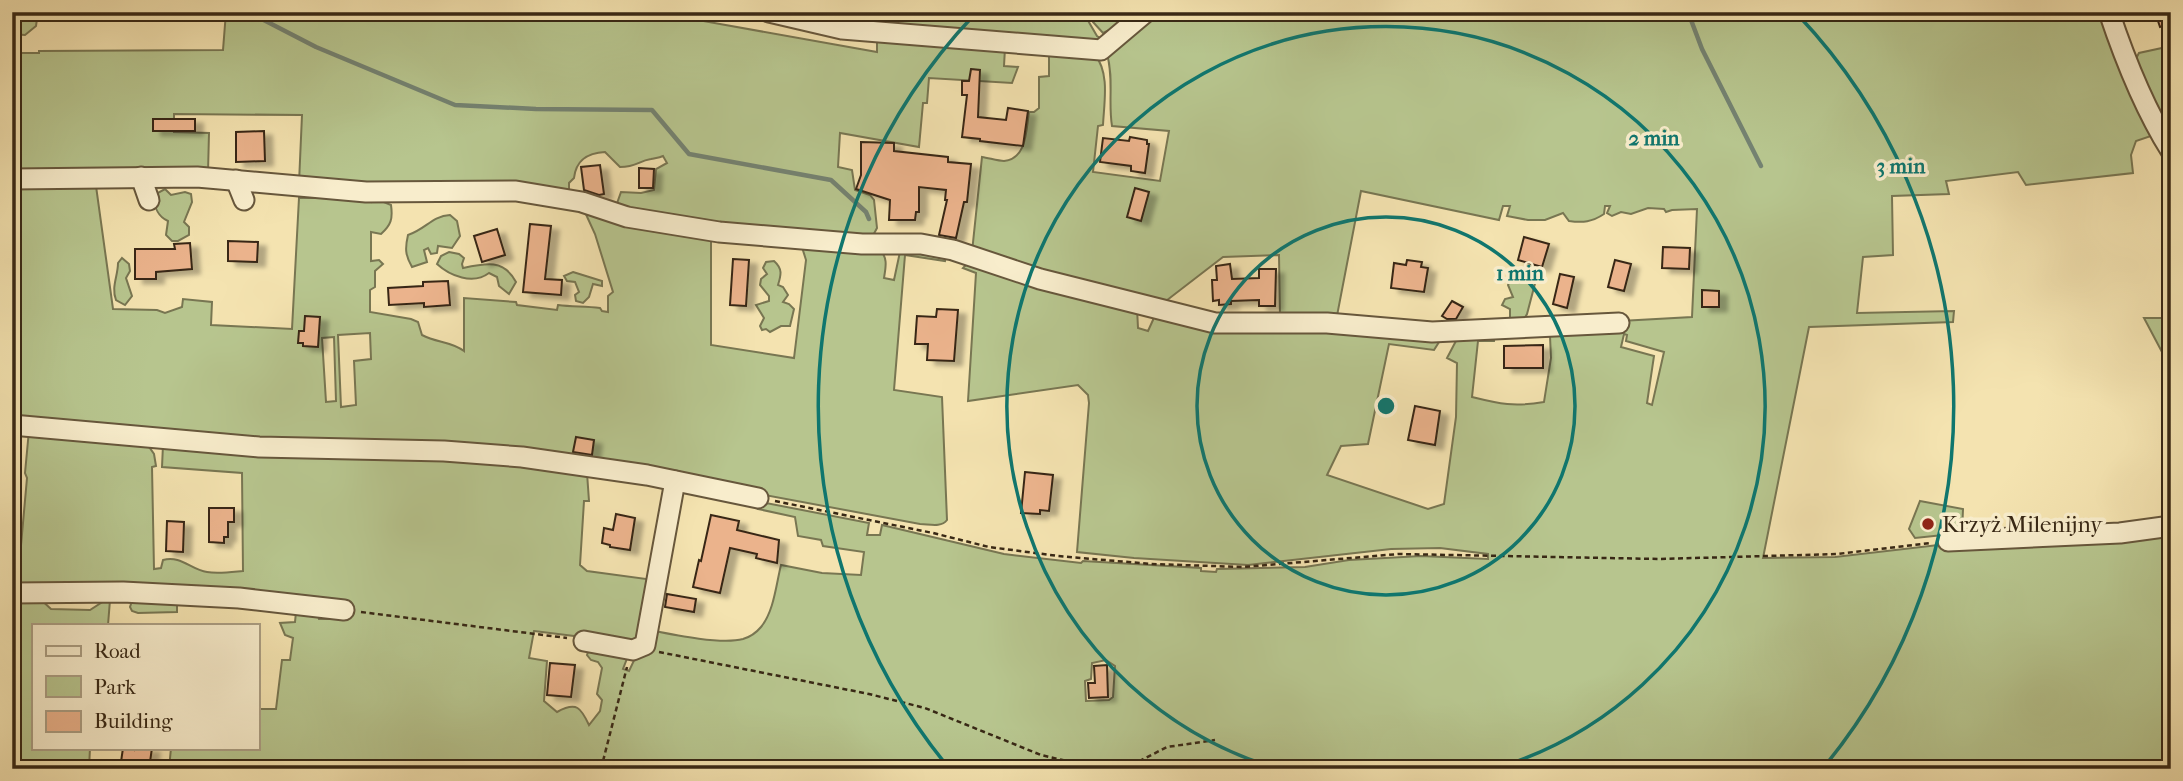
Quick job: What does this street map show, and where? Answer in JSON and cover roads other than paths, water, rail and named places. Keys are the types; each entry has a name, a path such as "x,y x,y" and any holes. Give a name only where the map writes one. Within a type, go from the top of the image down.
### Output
{"street":[{"path":"769,12 842,29 1101,50 1146,12"},
{"path":"2109,12 2124,56 2171,151"},
{"path":"141,177 149,200"},
{"path":"12,179 197,177 236,180 267,177 391,195 516,198 547,195 597,205 627,217 725,235 784,241 921,244 953,250 1040,279 1215,323 1327,323 1432,332 1619,323"},
{"path":"236,180 244,200"},
{"path":"12,425 259,447 444,451 522,457 676,481 758,498"},
{"path":"584,640 636,649 645,645 676,481"},
{"path":"1948,541 2120,533 2171,526"},
{"path":"12,593 123,592 239,598 344,610"}],"waterway":[{"path":"248,12 316,47 455,105 652,110 689,154 831,180 866,212 869,219"},
{"path":"1688,12 1702,49 1761,166"}],"place":[{"name":"Krzyż Milenijny","path":"1928,524"}]}
